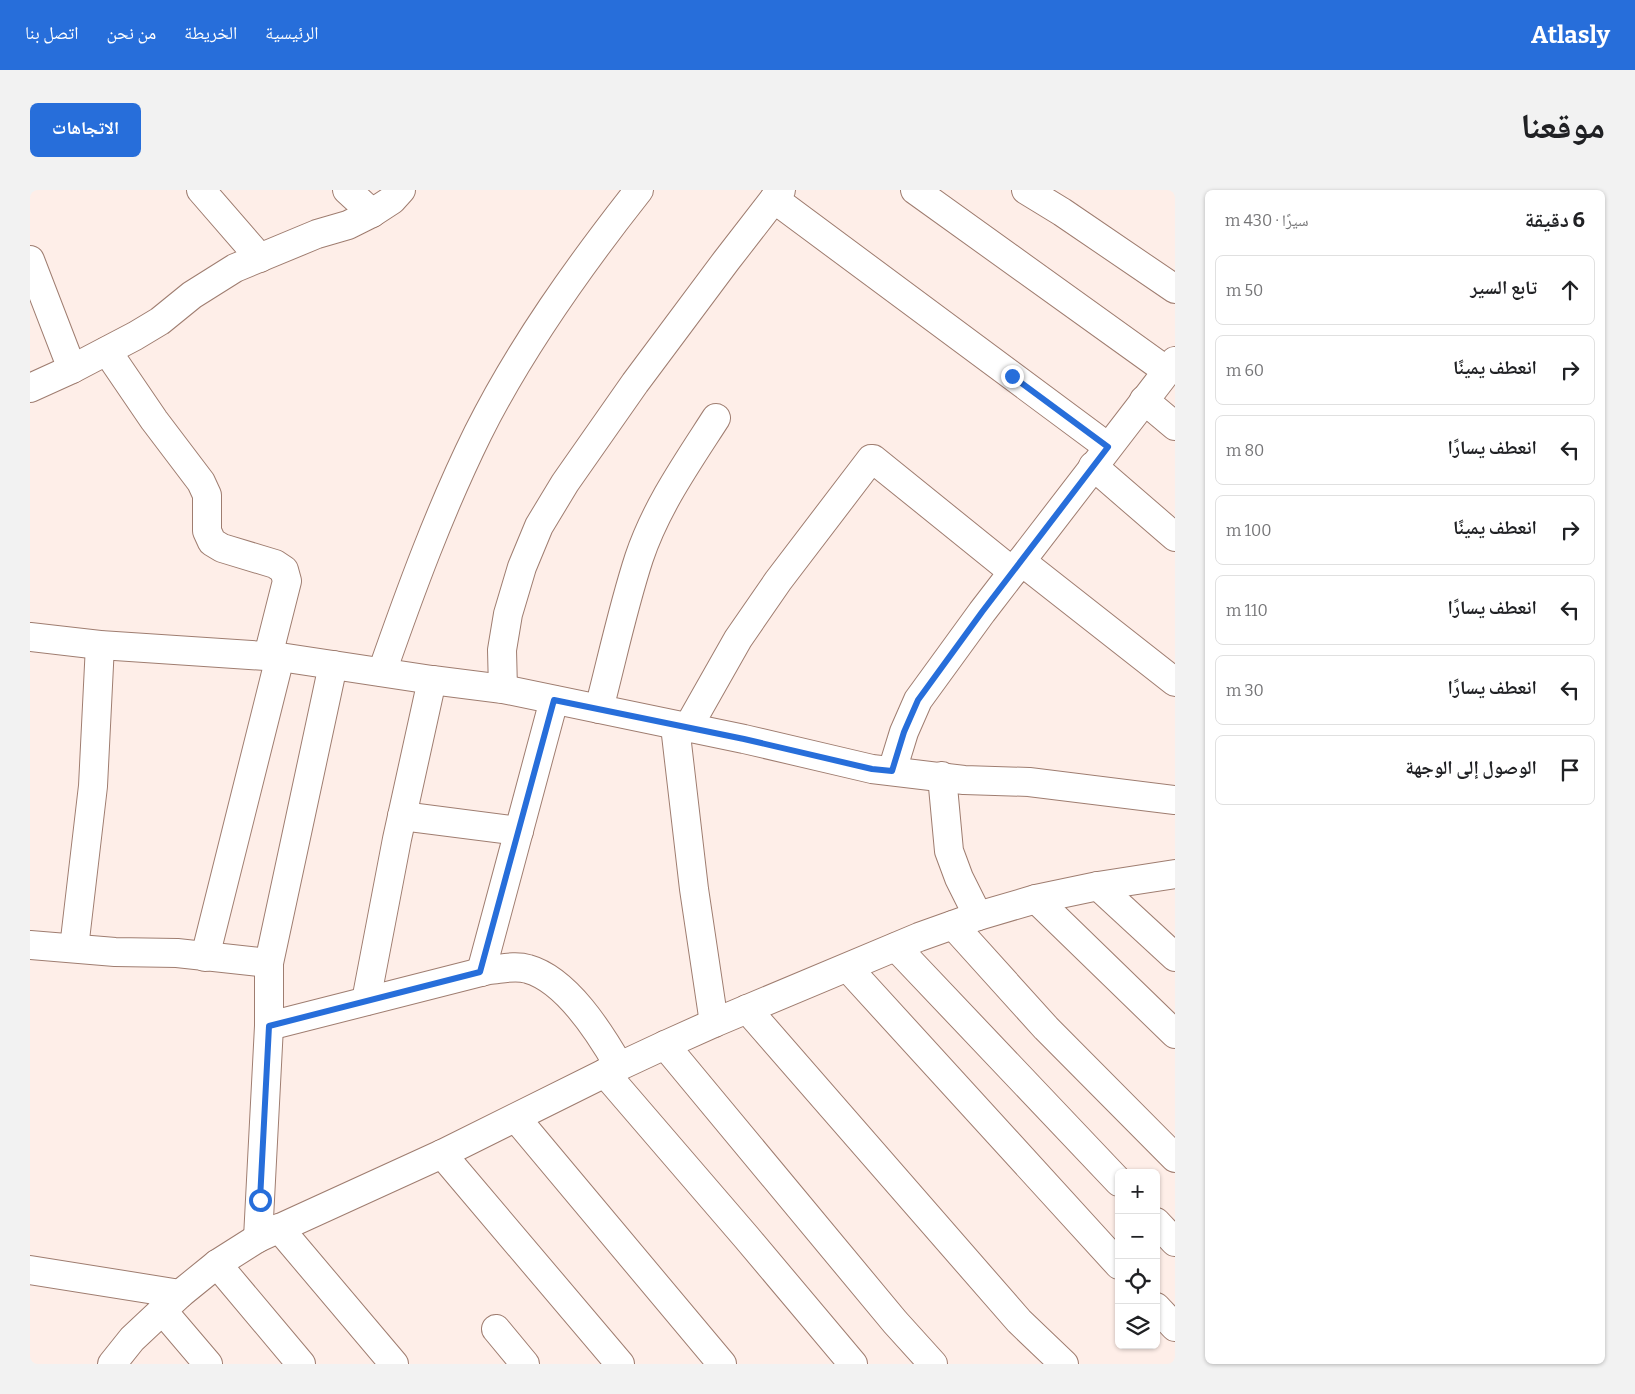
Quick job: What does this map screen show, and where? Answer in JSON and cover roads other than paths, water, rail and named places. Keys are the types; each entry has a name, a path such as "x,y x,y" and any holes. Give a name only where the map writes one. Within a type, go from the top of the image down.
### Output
{"street":[{"path":"201,190 260,258"},
{"path":"347,190 372,213"},
{"path":"30,388 107,351 160,321 192,295 235,268 317,234 348,225 392,200 401,190"},
{"path":"382,672 430,543 477,435 494,402 589,255 639,190"},
{"path":"892,771 907,724 918,700 1100,456 1171,366 915,190"},
{"path":"1026,190 1062,212 1175,289"},
{"path":"503,689 502,650 508,614 522,567 539,526 565,483 635,383 778,194 1100,456 1175,537"},
{"path":"30,260 72,369"},
{"path":"107,351 154,420 201,482 207,495 206,531 212,542 222,548 275,564 284,570 287,581 274,656 204,957"},
{"path":"1144,400 1175,426"},
{"path":"599,709 640,557 656,518 676,480 716,418"},
{"path":"714,1023 694,889 681,727 778,581 871,459 1175,682"},
{"path":"30,637 100,645 274,656 503,689 744,739 872,769 964,780 1029,782 1175,800"},
{"path":"74,948 93,786 100,645"},
{"path":"333,665 269,963 268,1233 394,1364"},
{"path":"366,1001 402,816 432,680"},
{"path":"480,972 554,700"},
{"path":"942,776 950,851 978,916"},
{"path":"402,816 519,831"},
{"path":"112,1364 132,1339 171,1302 217,1264 268,1233 442,1154 665,1045 896,947 978,916 1036,899 1098,886 1175,874"},
{"path":"1098,886 1175,957"},
{"path":"1036,899 1175,1034"},
{"path":"953,925 1046,1028 1175,1158"},
{"path":"30,945 115,952 176,953 269,963"},
{"path":"896,947 1115,1178"},
{"path":"269,1026 480,972 515,967 539,974 568,994 600,1033 612,1070 741,1230 853,1364"},
{"path":"848,968 1115,1262"},
{"path":"747,1009 1019,1320 1064,1364"},
{"path":"665,1045 889,1314 933,1364"},
{"path":"516,1118 722,1364"},
{"path":"442,1154 620,1364"},
{"path":"1160,1226 1175,1242"},
{"path":"217,1264 301,1364"},
{"path":"30,1270 171,1302 208,1364"},
{"path":"1160,1311 1175,1328"},
{"path":"496,1329 525,1364"}]}
